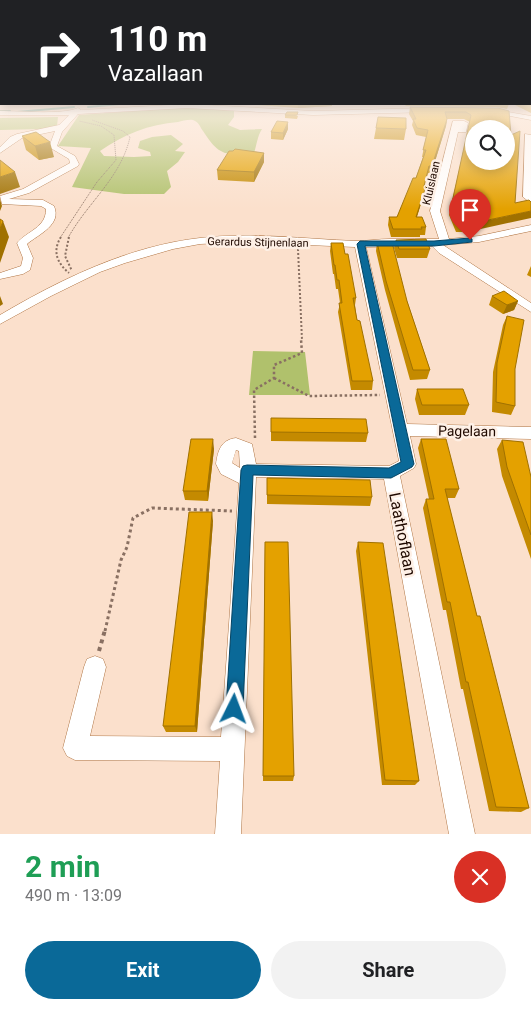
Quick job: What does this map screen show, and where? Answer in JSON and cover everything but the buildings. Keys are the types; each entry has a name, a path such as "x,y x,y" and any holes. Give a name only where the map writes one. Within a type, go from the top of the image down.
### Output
{"street":[{"path":"0,151 13,139 36,132"},
{"path":"0,201 26,191 75,164 72,158 53,147 53,141 59,132"},
{"name":"Kluislaan","path":"440,242 435,211 455,132"},
{"path":"528,136 530,139 528,197 531,200"},
{"path":"0,201 44,203 51,208 52,215 49,224 22,242 28,258 26,268 19,272 0,276"},
{"name":"Gerardus Stijnenlaan","path":"0,320 20,307 76,278 124,260 172,246 210,241 360,244 440,242 480,239 531,228"},
{"path":"440,242 443,251 531,308"},
{"name":"Laathoflaan","path":"360,244 408,464 391,473 462,834"},
{"name":"Pagelaan","path":"402,430 531,433"},
{"path":"228,834 247,468 391,473"},
{"path":"95,667 74,748 232,749"}],"path":[{"path":"76,278 61,266 55,253 56,248 97,182 116,162 114,135 111,132"},
{"path":"76,278 66,259 66,246 76,226 120,167 130,137 124,132"},
{"path":"274,378 274,365 302,353 298,242"},
{"path":"274,378 309,396 394,395"},
{"path":"247,468 255,440 254,390 274,378"},
{"path":"95,667 133,518 152,508 246,511"}],"green space":[{"path":"68,132 135,132 100,151 104,156 151,156 150,152 138,148 140,141 152,137 171,135 183,144 175,151 185,152 178,162 167,171 171,187 164,194 124,194 72,187 91,148 58,146"},
{"path":"204,132 261,132 254,153 230,154 219,150"},
{"path":"253,351 305,352 310,395 249,395"}],"route":[{"path":"234,709 247,470 391,473 408,464 360,244 389,242 434,243 470,240"}]}
